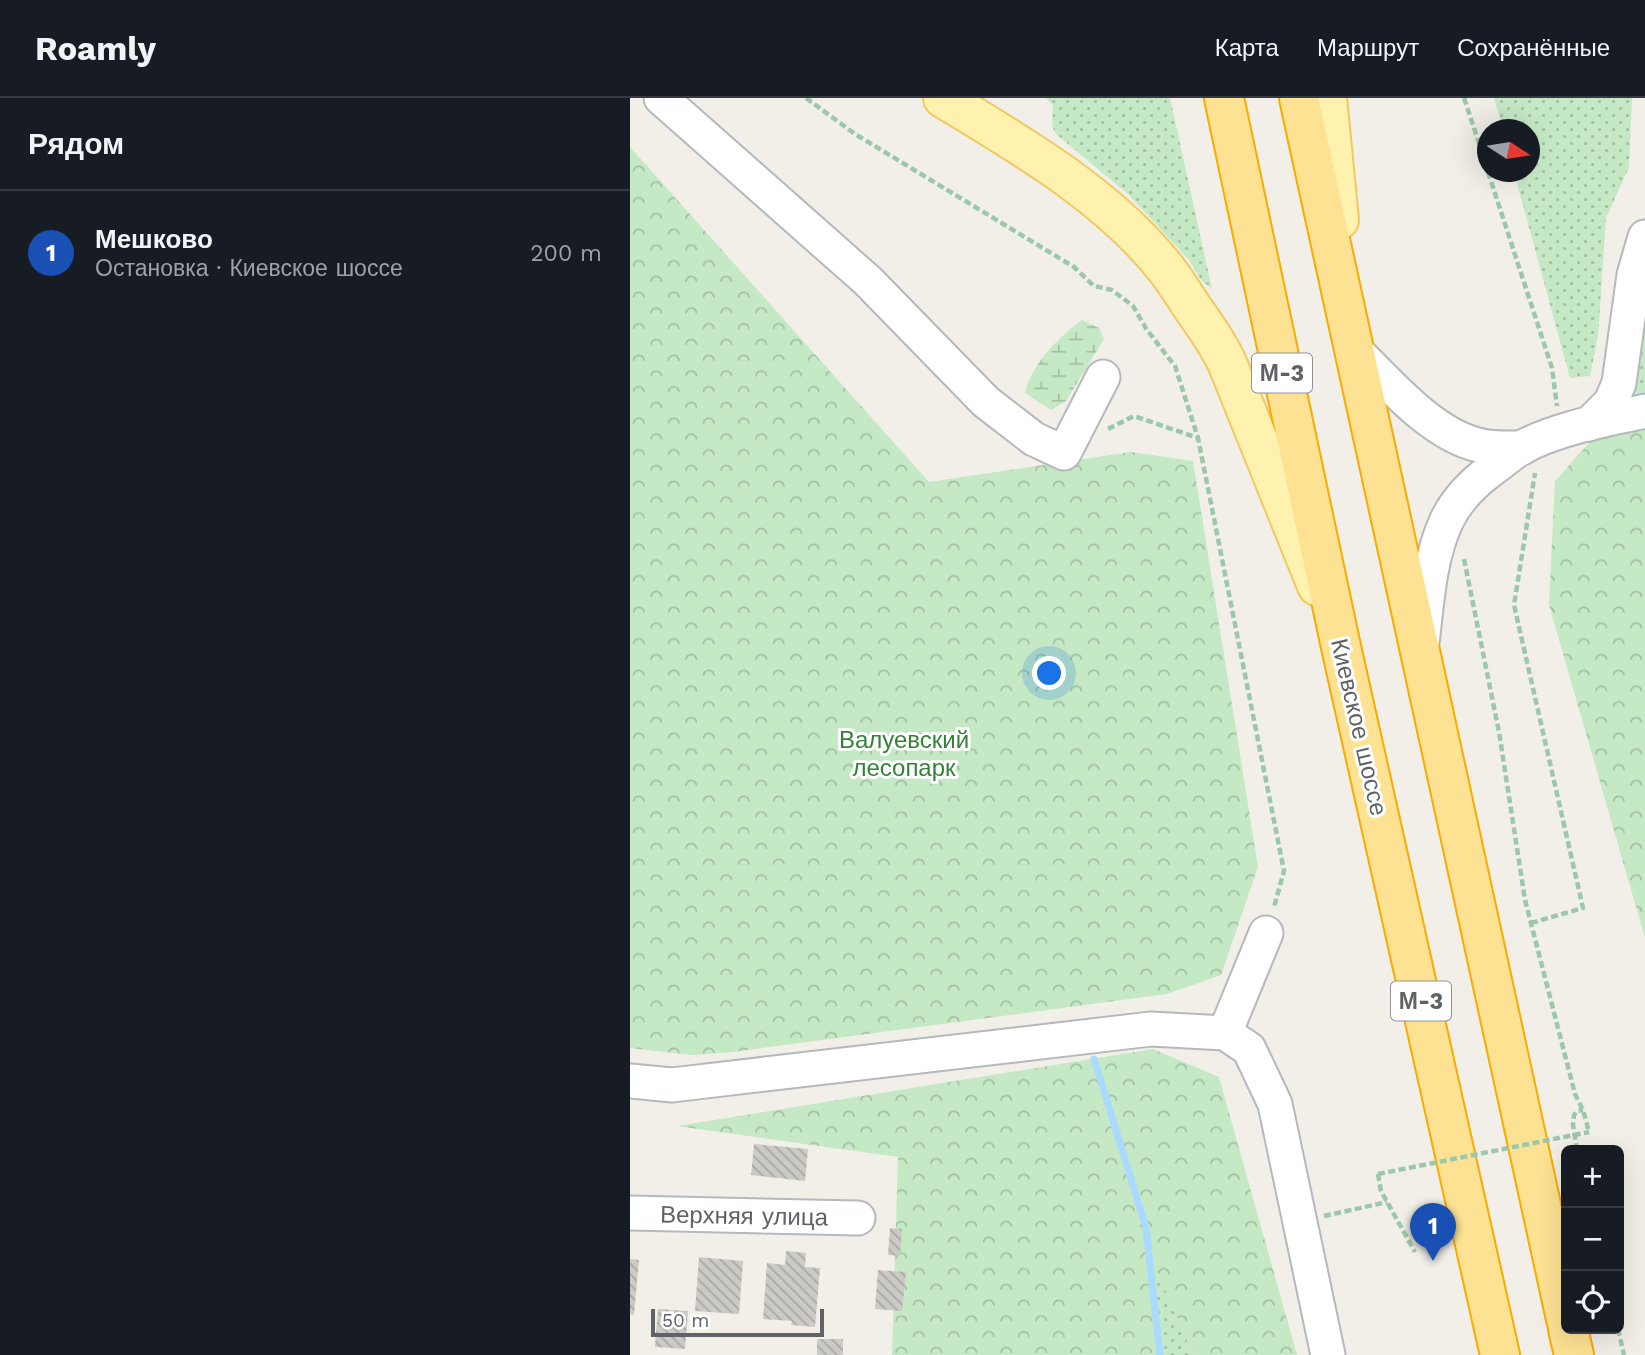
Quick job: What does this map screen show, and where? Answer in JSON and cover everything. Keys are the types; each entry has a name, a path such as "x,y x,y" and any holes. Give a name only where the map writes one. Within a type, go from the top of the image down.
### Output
{"highway":[{"name":"Киевское шоссе","path":"1224,98 1340,647 1500,1355"},
{"path":"1299,98 1561,1296"},
{"path":"1569,1334 1574,1355"}],"main road":[{"path":"943,98 1016,143 1080,188 1115,217 1167,270 1220,347 1340,647"},
{"path":"1327,98 1352,343"}],"street":[{"path":"661,98 868,281 986,401 1034,439 1064,453 1103,377"},
{"path":"1589,424 1611,402 1619,383 1634,275 1645,237"},
{"path":"1352,343 1423,414 1449,433 1480,446 1533,443"},
{"path":"1420,656 1433,564 1449,516 1463,494 1475,482 1533,443 1589,424 1645,411"},
{"path":"1225,1033 1266,933"},
{"path":"630,1081 672,1085 1151,1028 1225,1033 1249,1049 1275,1104 1328,1355"},
{"name":"Верхняя улица","path":"630,1213 858,1218"}],"path":[{"path":"806,98 855,134 1074,267 1094,286 1112,290 1133,306 1147,330 1175,366 1198,438 1284,871 1266,933"},
{"path":"1464,98 1477,138"},
{"path":"1492,182 1552,368 1558,415 1533,443 1536,462 1514,605 1583,908 1531,923"},
{"path":"1064,453 1134,416 1198,438"},
{"path":"1415,1252 1381,1191 1378,1174 1589,1132 1575,1094 1520,876 1499,732 1462,549"},
{"path":"1576,1145 1573,1120 1574,1115 1583,1110"},
{"path":"1300,1221 1387,1202"},
{"path":"1619,1334 1624,1355"}],"green space":[{"path":"1046,98 1170,98 1212,289 1201,280 1189,260 1129,195 1056,134 1052,126 1053,105"},
{"path":"1494,98 1632,98 1629,167 1606,218 1598,336 1590,376 1570,378 1517,182 1540,182 1540,119 1500,119"},
{"name":"Валуевский лесопарк","path":"630,147 929,482 1131,452 1193,461 1258,867 1221,975 1167,994 733,1052 692,1055 630,1048"},
{"path":"1645,302 1645,398 1634,400"},
{"path":"1082,320 1099,328 1104,339 1066,401 1051,410 1025,393 1028,382 1047,352"},
{"path":"1645,425 1645,938 1549,605 1555,481 1598,433"},
{"path":"1153,1049 1219,1077 1297,1355 1193,1355 1150,1253 1159,1355 892,1355 898,1157 677,1126"},
{"path":"1149,1250 1193,1355 1159,1355"}],"building":[{"path":"754,1144 808,1149 805,1181 751,1175"},
{"path":"890,1228 902,1229 900,1256 888,1255"},
{"path":"786,1251 806,1253 805,1267 820,1268 815,1327 791,1325 792,1321 763,1319 767,1263 785,1265"},
{"path":"699,1257 743,1261 739,1314 695,1311"},
{"path":"630,1259 639,1260 634,1315 630,1314"},
{"path":"878,1270 906,1272 902,1311 875,1309"},
{"path":"658,1309 688,1311 685,1349 655,1347"},
{"path":"817,1339 843,1339 843,1355 817,1355"}],"waterway":[{"path":"1094,1059 1146,1228 1160,1355"}],"place":[{"name":"Мешково","path":"1433,1261"}]}
